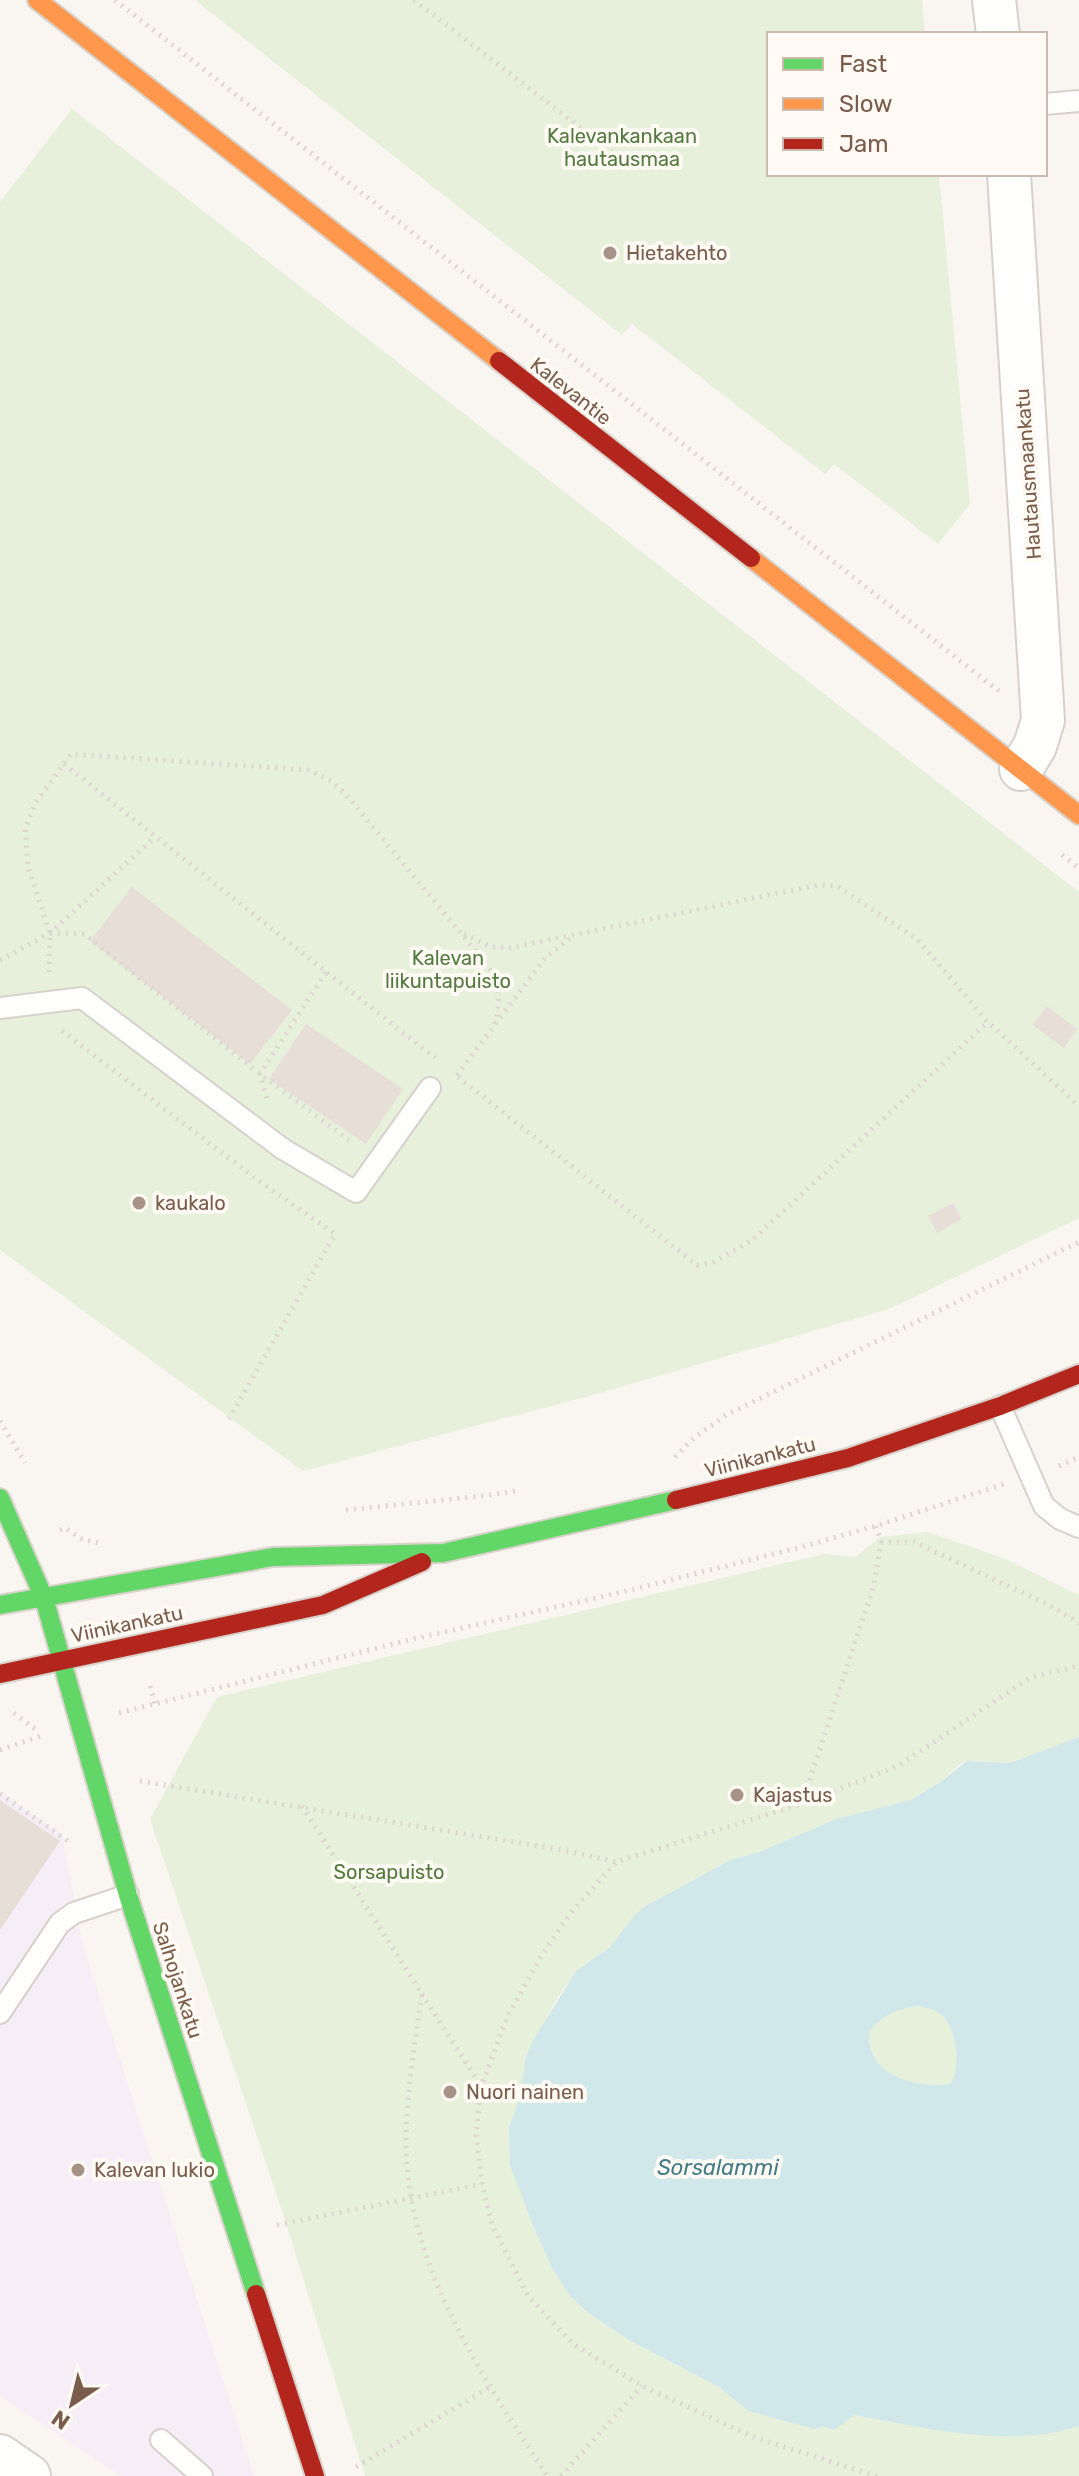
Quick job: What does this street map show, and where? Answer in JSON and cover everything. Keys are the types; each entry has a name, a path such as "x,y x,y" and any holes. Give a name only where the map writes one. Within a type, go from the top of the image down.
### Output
{"main road":[{"name":"Kalevantie","path":"37,0 1079,815"},
{"name":"Viinikankatu","path":"0,1674 323,1605 443,1553 848,1458 1000,1406 1079,1374"},
{"name":"Salhojankatu","path":"0,1498 44,1598 128,1895 315,2476"},
{"name":"Viinikankatu","path":"0,1605 273,1557 443,1553"}],"street":[{"path":"994,0 998,32"},
{"name":"Hautausmaankatu","path":"1009,176 1043,720 1035,746 1021,769"},
{"path":"0,2456 29,2476"}],"lane":[{"path":"1047,104 1079,101"},
{"path":"0,1008 82,998 283,1149 356,1192 439,1088"},
{"path":"1000,1406 1044,1506 1060,1519 1079,1527"},
{"path":"0,2013 60,1923 74,1913 128,1895"},
{"path":"161,2440 202,2476"}],"path":[{"path":"115,0 989,686 1043,720"},
{"path":"414,0 621,159"},
{"path":"335,1234 259,1181 49,1021 50,933 28,867 25,829 36,802 71,754 309,770 329,780 344,792 488,966 498,983 500,1001 495,1024"},
{"path":"64,764 697,1265 712,1263 751,1241 988,1022"},
{"path":"0,960 50,933 155,837"},
{"path":"454,926 469,938 491,947 509,948 818,885 837,886 917,939 988,1022 1079,1106"},
{"path":"50,933 84,934 278,1088 378,1161"},
{"path":"439,1088 457,1075 546,957 573,935"},
{"path":"259,1181 283,1149 260,1074 326,972"},
{"path":"229,1419 344,1223"},
{"path":"685,1457 671,1460 695,1437 726,1415 1079,1242"},
{"path":"155,1704 409,1640 627,1591 876,1526 1079,1457"},
{"path":"334,1511 526,1489"},
{"path":"801,1804 874,1585 881,1542 876,1526"},
{"path":"20,1539 65,1528 82,1539 111,1544"},
{"path":"881,1542 914,1542 1049,1605 1079,1623"},
{"path":"131,1780 563,1850 616,1862 801,1804 898,1766 1031,1677 1079,1666"},
{"path":"0,1750 41,1735 15,1713 3,1713"},
{"path":"0,1794 75,1846"},
{"path":"302,1806 481,2087"},
{"path":"616,1862 569,1915 542,1955 508,2015 481,2087 476,2135 482,2184 492,2225 528,2296 573,2344 642,2386 756,2438 877,2476"},
{"path":"422,1994 408,2097 406,2142 411,2198 432,2276 451,2319 547,2476"},
{"path":"276,2225 482,2184"},
{"path":"561,2476 642,2386"},
{"path":"353,2469 490,2387"}],"shaded area":[{"name":"Kalevan lukio","path":"0,1792 62,1834 83,1945 254,2476 121,2476 0,2396"}],"green space":[{"name":"Kalevankankaan hautausmaa","path":"195,0 922,0 925,32 767,32 767,176 939,176 970,504 938,544 834,464 825,474 632,324 622,335"},
{"name":"Kalevan liikuntapuisto","path":"72,109 1079,892 1079,1218 889,1309 586,1397 303,1471 0,1250 0,202"},
{"name":"Sorsapuisto","path":"928,1532 1008,1560 1079,1595 1079,1737 1010,1763 961,1763 939,1783 910,1800 836,1819 759,1852 730,1860 633,1917 610,1947 576,1971 556,2000 526,2056 520,2097 509,2127 534,2228 552,2268 570,2296 587,2312 629,2340 719,2387 748,2411 814,2429 824,2427 834,2430 855,2415 937,2429 999,2434 1055,2432 1079,2426 1079,2476 365,2476 284,2217 150,1819 217,1697 824,1554 856,1557 880,1537"},
{"path":"919,2006 943,2016 952,2030 956,2069 950,2084 923,2084 896,2076 884,2069 870,2047 869,2032 879,2021 897,2011"}],"water":[{"name":"Sorsalammi","path":"1079,1737 1079,2426 1053,2433 997,2436 938,2430 855,2415 834,2430 824,2427 814,2429 748,2411 719,2387 629,2340 587,2312 570,2296 552,2268 510,2165 509,2127 520,2097 526,2056 576,1971 610,1947 644,1907 730,1860 759,1852 836,1819 910,1800 967,1761 1010,1763","holes":["919,2006 941,2014 952,2030 956,2069 950,2084 923,2084 896,2076 884,2069 870,2047 869,2032 879,2021 897,2011"]}],"building":[{"path":"132,887 292,1010 250,1064 90,941"},
{"path":"1047,1006 1077,1029 1064,1048 1033,1025"},
{"path":"306,1024 403,1089 366,1144 269,1079"},
{"path":"953,1203 962,1219 937,1233 928,1216"},
{"path":"0,1800 60,1841 0,1930"}],"traffic: fast":[{"path":"0,1498 44,1598 128,1895 256,2294"},
{"path":"0,1605 273,1557 443,1553 676,1500"}],"traffic: slow":[{"path":"37,0 499,361"},
{"path":"751,558 1079,815"}],"traffic: jam":[{"path":"499,361 751,558"},
{"path":"676,1500 848,1458 1000,1406 1079,1374"},
{"path":"0,1674 323,1605 422,1562"},
{"path":"256,2294 315,2476"}],"place":[{"name":"Hietakehto","path":"610,253"},
{"name":"kaukalo","path":"139,1203"},
{"name":"Kajastus","path":"737,1795"},
{"name":"Nuori nainen","path":"450,2092"},
{"name":"Kalevan lukio","path":"78,2170"}]}
